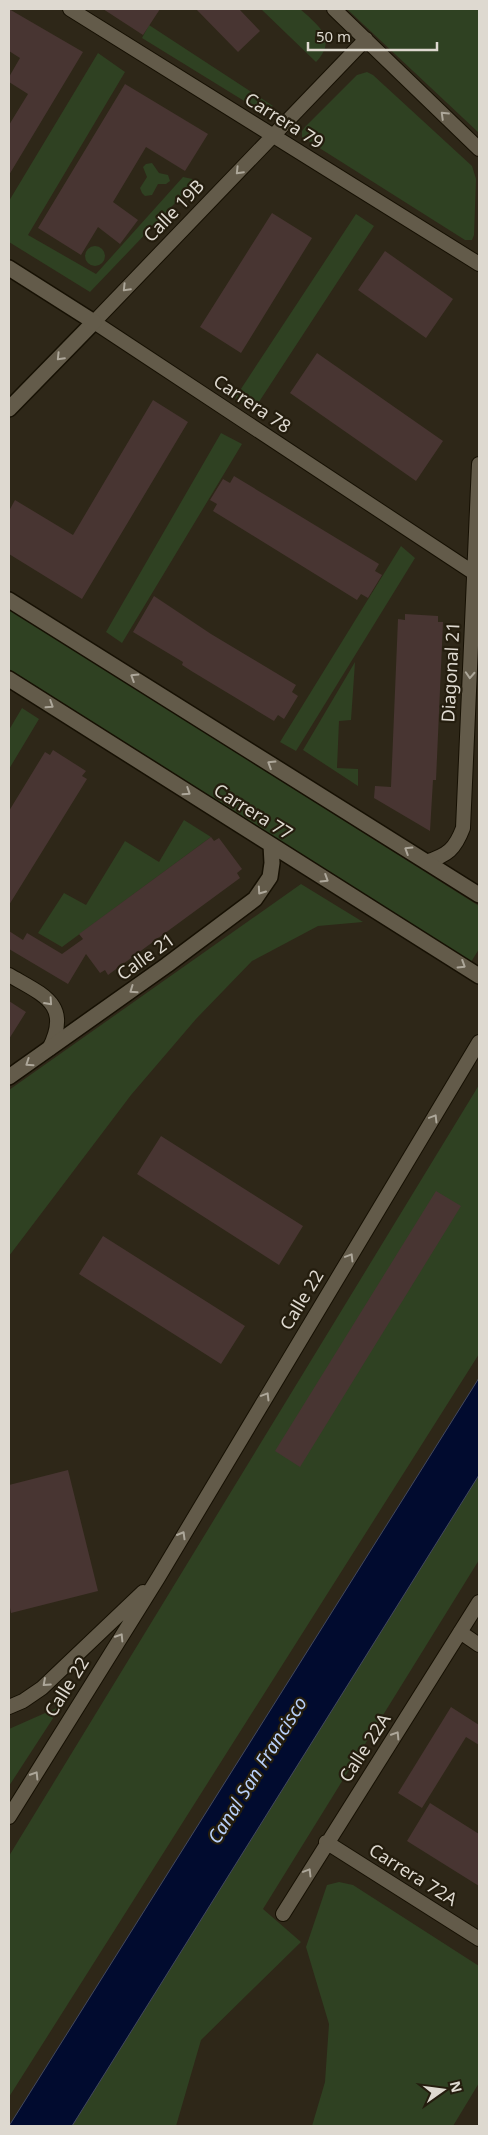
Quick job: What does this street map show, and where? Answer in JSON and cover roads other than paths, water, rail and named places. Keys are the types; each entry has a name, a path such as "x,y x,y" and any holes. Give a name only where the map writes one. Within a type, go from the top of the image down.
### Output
{"street":[{"name":"Carrera 79","path":"70,9 479,264"},
{"path":"334,9 479,149"},
{"name":"Calle 19B","path":"9,410 366,39"},
{"name":"Carrera 78","path":"9,268 94,322 474,574"},
{"name":"Diagonal 21","path":"426,862 450,851 457,843 463,828 479,464"},
{"path":"9,600 479,895"},
{"name":"Carrera 77","path":"9,679 479,976"},
{"name":"Calle 21","path":"9,1077 255,900 270,877 272,863 271,845"},
{"path":"9,975 48,998 55,1009 58,1020 56,1035 49,1049"},
{"name":"Calle 22","path":"9,1817 158,1578 479,1042"},
{"name":"Calle 22","path":"9,1707 23,1702 42,1688 158,1578"},
{"name":"Calle 22A","path":"283,1914 326,1842 479,1602"},
{"path":"460,1632 479,1645"},
{"name":"Carrera 72A","path":"326,1842 479,1939"}],"water":[{"name":"Canal San Francisco","path":"479,1378 479,1475 72,2126 9,2126"}]}
